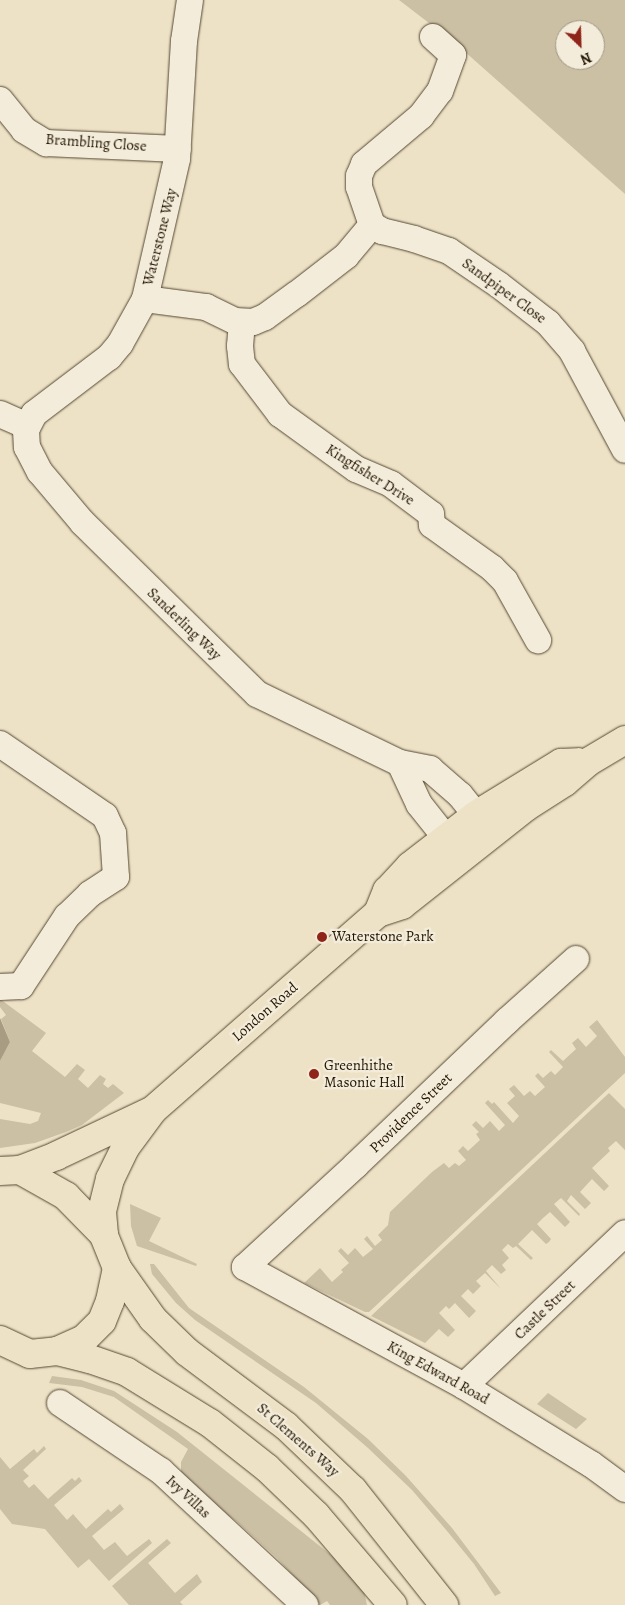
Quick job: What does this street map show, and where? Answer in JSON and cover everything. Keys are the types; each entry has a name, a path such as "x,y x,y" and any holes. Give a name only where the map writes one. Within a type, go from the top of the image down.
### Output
{"main road":[{"name":"London Road","path":"104,1235 102,1211 110,1180 125,1148 153,1110 378,913 402,905 526,807 565,782 588,762 625,740"},
{"name":"London Road","path":"378,913 387,891 410,866 476,815 561,763 588,762"},
{"name":"London Road","path":"10,1170 56,1156 153,1110"},
{"path":"10,1170 66,1196 104,1235"},
{"name":"St Clements Way","path":"104,1235 117,1268 154,1319 187,1352 286,1426 353,1490 444,1605"},
{"path":"0,1364 30,1354 57,1351 84,1340 102,1321 110,1301 117,1268"},
{"path":"0,1340 30,1354"},
{"path":"57,1351 90,1359 127,1372 210,1423 266,1468 316,1515 392,1605"}],"street":[{"name":"Waterstone Way","path":"27,426 41,407 109,357 120,344 144,299 172,185 178,149 184,41 190,0"},
{"path":"144,299 206,307 242,323 255,322 304,289 346,256 372,224 361,195 359,176 368,159 416,120 440,91 453,55 433,37"},
{"name":"Brambling Close","path":"0,100 24,130 46,143 178,149"},
{"name":"Sandpiper Close","path":"372,224 382,232 414,239 449,251 535,312 567,344 621,434"},
{"name":"Kingfisher Drive","path":"242,323 240,350 242,364 280,414 356,469 391,484 431,514 432,525 492,568 505,581 538,640"},
{"path":"0,414 27,426"},
{"name":"Sanderling Way","path":"27,426 26,444 33,462 71,509 132,573 257,694 400,763 430,768 460,795 476,815"},
{"path":"0,744 104,814 113,832 116,877 88,896 68,916 21,986 0,987"},
{"path":"400,763 419,804 446,838 475,847 476,815"},
{"name":"Providence Street","path":"245,1267 356,1166 507,1021 576,959"},
{"name":"Castle Street","path":"464,1386 625,1233"},
{"name":"King Edward Road","path":"245,1267 464,1386 590,1464 625,1489"},
{"name":"Ivy Villas","path":"60,1402 161,1471 305,1605"}],"shaded area":[{"path":"399,0 625,0 625,194 455,43"},
{"path":"0,999 46,1033 32,1051 65,1077 77,1064 85,1070 78,1079 88,1088 100,1075 106,1079 103,1084 108,1088 113,1084 124,1093 82,1125 35,1143 0,1148 0,1119 30,1124 38,1121 41,1113 0,1103 0,1061 10,1042 1,1019 6,1015 0,1007"},
{"path":"0,1018 10,1042 0,1061"},
{"path":"597,1020 625,1057 625,1073 369,1312 365,1312 304,1283 320,1268 332,1282 343,1272 341,1270 349,1263 338,1251 341,1248 348,1255 355,1248 363,1257 373,1249 364,1239 367,1236 375,1246 382,1240 378,1235 388,1225 390,1212 444,1163 449,1168 455,1163 459,1166 466,1160 458,1151 463,1146 468,1151 480,1140 476,1134 479,1132 472,1125 476,1121 483,1128 490,1121 499,1131 505,1125 485,1103 488,1100 492,1104 494,1102 513,1123 519,1116 507,1103 515,1096 509,1089 514,1085 524,1096 530,1091 535,1096 545,1087 535,1076 538,1073 543,1078 551,1071 555,1075 563,1067 549,1052 551,1050 563,1061 576,1049 572,1043 578,1038 586,1047 597,1036 589,1027"},
{"path":"609,1093 625,1109 625,1150 616,1141 608,1148 610,1151 592,1168 609,1186 604,1191 592,1179 580,1192 591,1203 585,1209 571,1195 567,1201 580,1214 579,1216 561,1198 554,1204 570,1222 565,1227 550,1212 537,1224 551,1239 549,1242 546,1244 532,1230 518,1244 533,1258 531,1260 516,1246 513,1248 508,1244 502,1250 509,1258 502,1265 506,1270 501,1274 492,1265 486,1271 501,1289 485,1273 476,1281 481,1286 473,1294 468,1289 461,1296 476,1311 469,1318 455,1303 449,1309 446,1306 439,1313 455,1330 448,1337 439,1329 425,1343 371,1316"},
{"path":"130,1204 161,1218 149,1241 197,1264 196,1266 137,1246 131,1226"},
{"path":"150,1264 154,1264 189,1308 304,1387 368,1439 406,1476 452,1528 501,1593 495,1596 474,1564 412,1490 368,1448 316,1403 195,1320 176,1303 152,1274"},
{"path":"52,1376 81,1380 114,1391 177,1432 336,1559 352,1574 364,1591 367,1605 330,1605 327,1601 320,1605 277,1558 236,1521 202,1496 181,1473 181,1462 188,1449 114,1397 82,1387 49,1383"},
{"path":"548,1393 587,1419 576,1429 537,1404"},
{"path":"44,1446 46,1449 23,1470 29,1476 23,1481 29,1488 34,1484 48,1499 72,1478 75,1481 79,1477 82,1481 54,1505 67,1520 73,1514 86,1529 108,1509 111,1512 120,1504 124,1509 92,1536 104,1550 115,1542 127,1556 149,1539 152,1543 109,1581 89,1559 78,1568 45,1529 12,1524 0,1509 0,1457 10,1469 34,1449 37,1453"},
{"path":"167,1539 171,1543 148,1563 175,1593 197,1574 202,1582 180,1602 183,1605 129,1605 112,1586"}],"place":[{"name":"Waterstone Park","path":"322,937"},
{"name":"Greenhithe Masonic Hall","path":"314,1074"}]}
